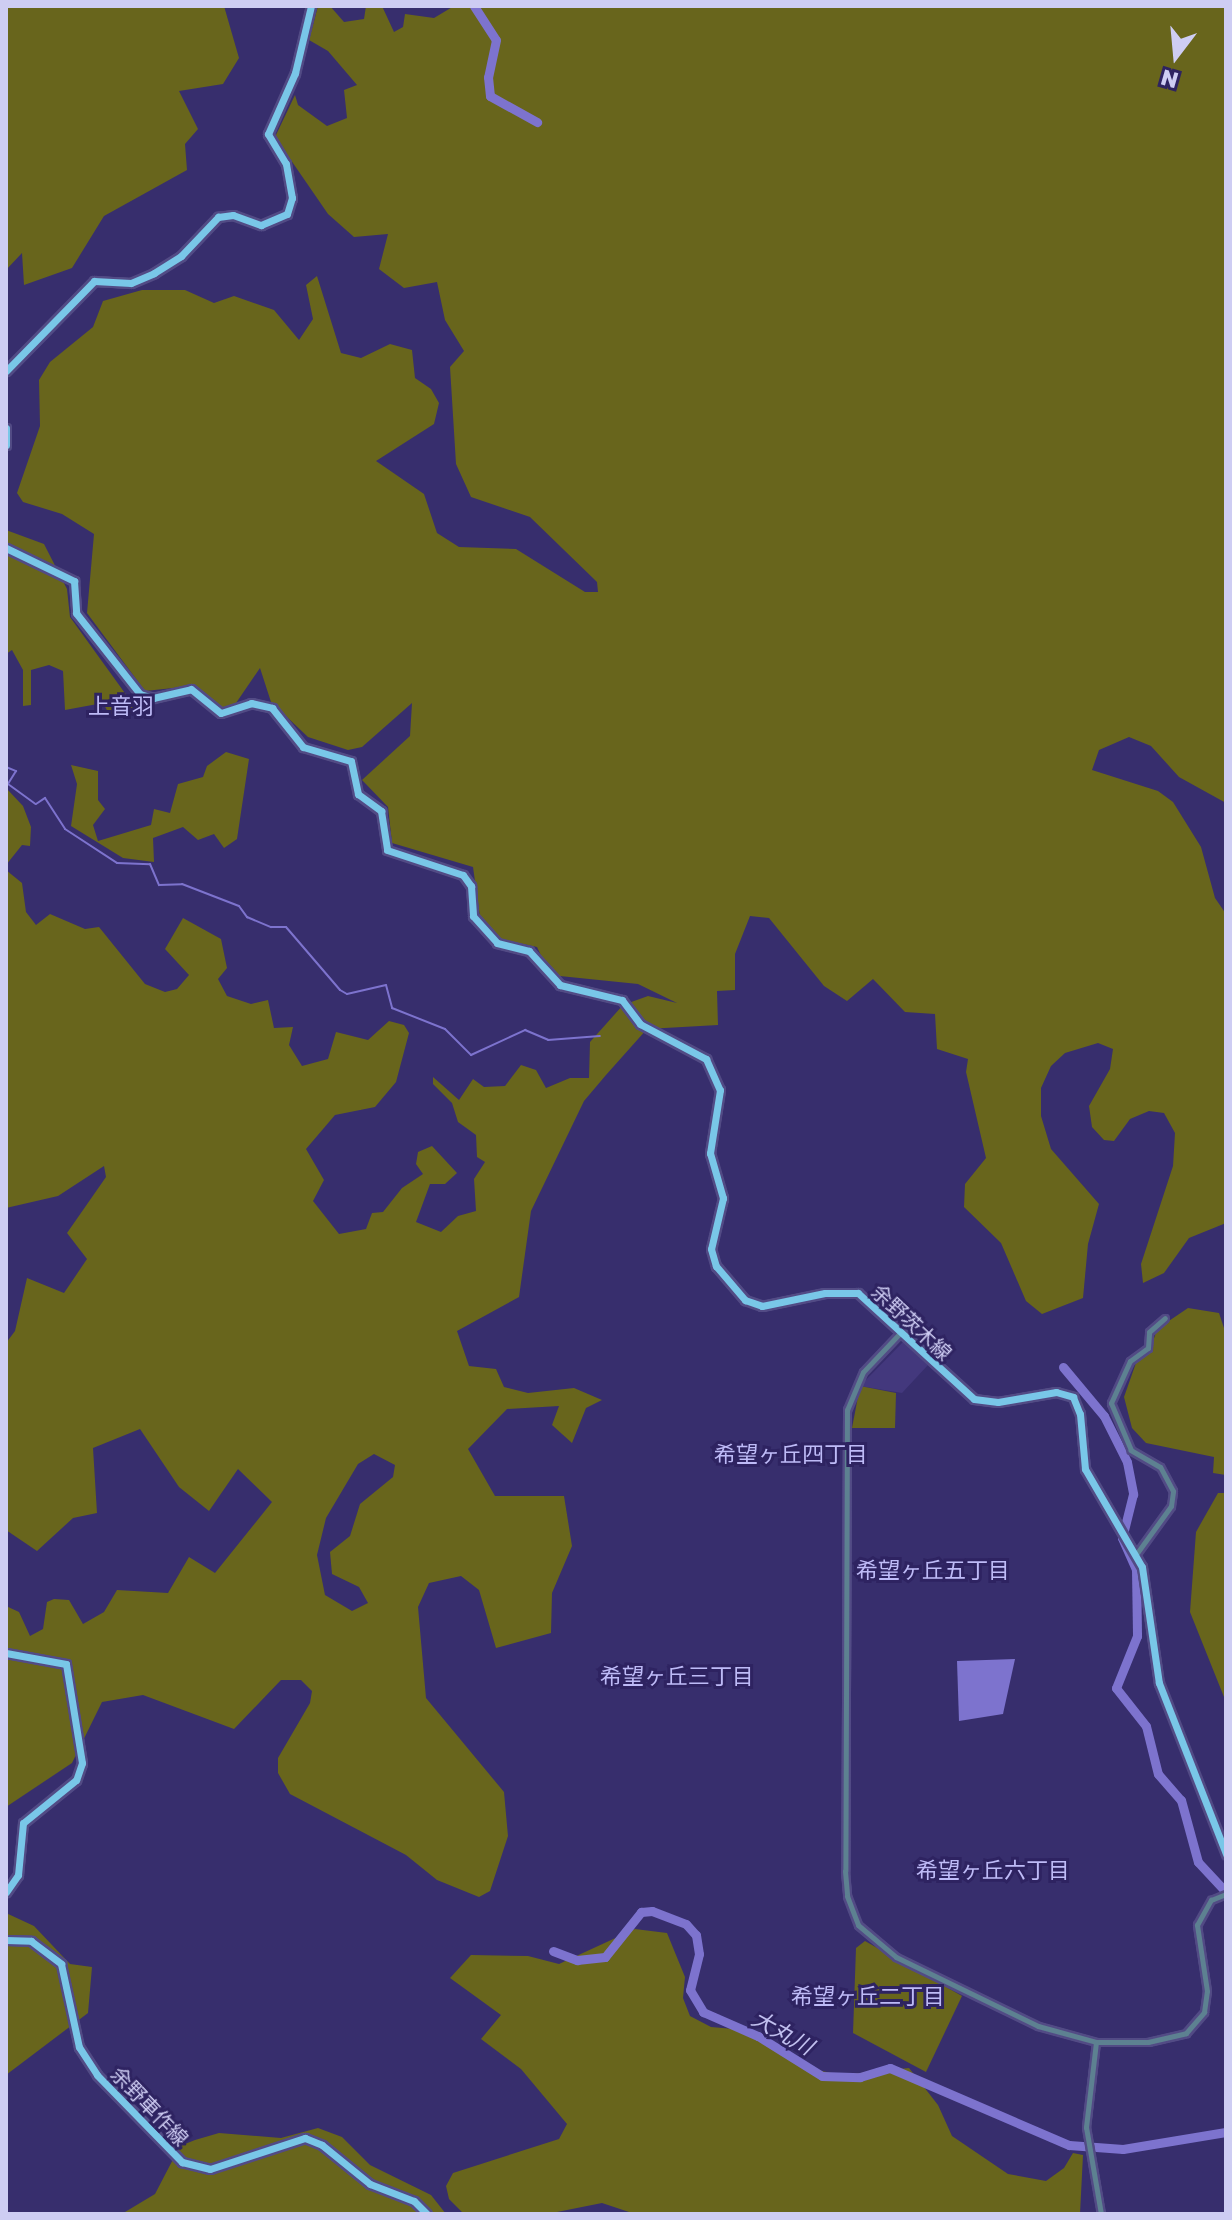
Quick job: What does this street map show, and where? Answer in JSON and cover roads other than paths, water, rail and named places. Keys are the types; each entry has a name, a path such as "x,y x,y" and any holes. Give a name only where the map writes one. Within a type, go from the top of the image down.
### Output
{"main road":[{"path":"6,371 87,285 131,283 154,273 181,256 218,217 233,215 261,225 287,214 292,198 286,164 268,134 295,73 311,6"},
{"path":"6,428 6,445"},
{"name":"余野茨木線","path":"6,548 74,581 76,613 140,694 153,698 191,689 221,713 251,703 272,708 303,747 351,761 358,794 381,811 387,850 463,875 471,886 473,916 497,943 529,951 560,985 622,1000 640,1024 706,1059 720,1090 710,1153 723,1198 711,1249 716,1266 745,1300 762,1306 825,1293 858,1293 974,1399 998,1402 1056,1392 1073,1397 1080,1414 1085,1469 1137,1553 1159,1683 1226,1854"},
{"path":"6,1653 66,1664 82,1763 76,1780 23,1823 18,1875 6,1892"},
{"name":"余野車作線","path":"6,1940 31,1941 61,1964 73,2032 83,2054 97,2075 182,2162 210,2169 305,2138 322,2145 370,2184 414,2201 427,2214"}],"street":[{"path":"1137,1553 1171,1506 1173,1491 1160,1467 1131,1450 1111,1403 1130,1361 1148,1348 1149,1332 1165,1318"},
{"path":"901,1331 863,1372 847,1410 847,1896 858,1925 896,1957 1038,2026 1096,2042 1177,2038 1197,2023 1207,1991 1197,1925 1216,1898 1226,1894"},
{"path":"1096,2042 1088,2147 1101,2214"}],"waterway":[{"path":"474,6 496,40 488,77 490,96 537,122"},
{"path":"6,767 16,771 8,784 36,804 45,798 65,829 117,863 150,864 159,885 182,884 239,906 247,917 271,927 286,927 340,990 347,994 386,985 392,1008 445,1029 471,1055 525,1030 548,1040 600,1036"},
{"path":"1063,1367 1104,1416 1127,1462 1133,1494 1122,1538 1136,1570 1137,1636 1116,1688 1146,1726 1158,1774 1181,1800 1198,1862 1226,1892"},
{"name":"大丸川","path":"553,1951 577,1960 605,1957 641,1912 652,1911 686,1924 696,1935 699,1954 690,1990 703,2012 758,2036 822,2076 860,2077 890,2068 1069,2145 1123,2149 1226,2132"}],"district":[{"name":"上音羽","path":"121,706"},
{"name":"希望ヶ丘四丁目","path":"791,1454"},
{"name":"希望ヶ丘五丁目","path":"933,1570"},
{"name":"希望ヶ丘三丁目","path":"677,1676"},
{"name":"希望ヶ丘六丁目","path":"993,1870"},
{"name":"希望ヶ丘二丁目","path":"868,1996"}]}
